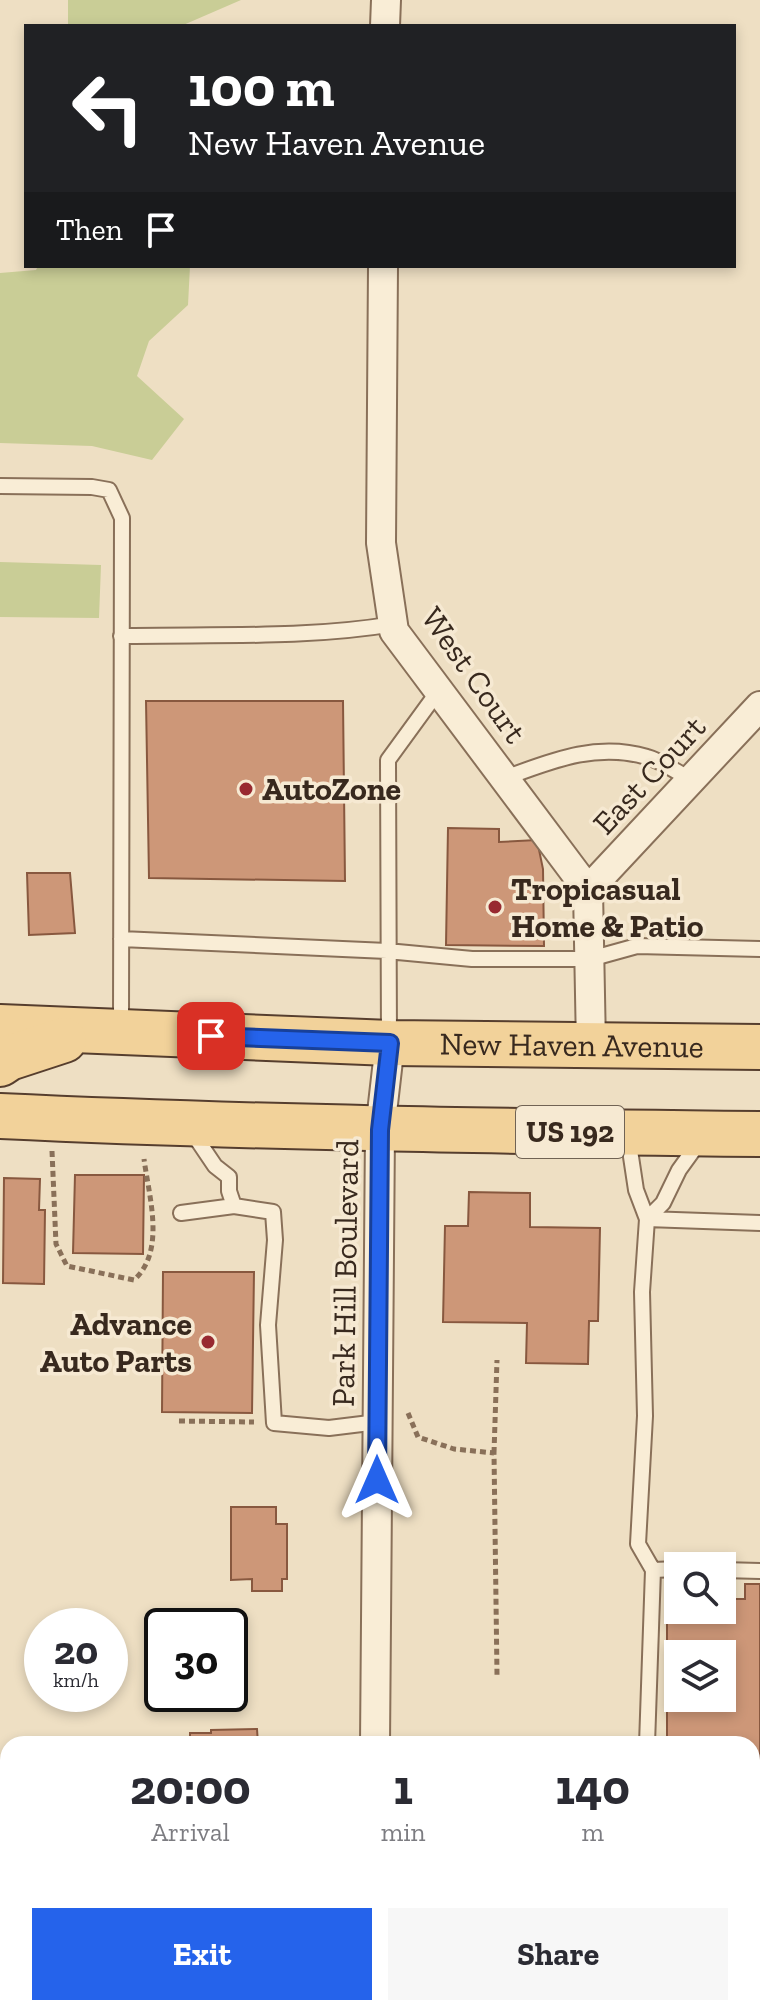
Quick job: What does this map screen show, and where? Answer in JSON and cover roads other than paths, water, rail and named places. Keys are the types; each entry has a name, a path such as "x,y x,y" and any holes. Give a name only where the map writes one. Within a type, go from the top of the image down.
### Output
{"main road":[{"name":"New Haven Avenue","path":"0,1027 390,1043 760,1047"},
{"path":"0,1064 9,1058 105,1032"},
{"name":"US 192","path":"0,1116 380,1130 760,1134"}],"street":[{"path":"385,24 386,0"},
{"name":"West Court","path":"383,268 381,543 394,631 588,890"},
{"name":"East Court","path":"588,890 760,706"},
{"path":"588,890 591,1046"},
{"name":"Park Hill Boulevard","path":"375,1736 380,1130 390,1043"}],"lane":[{"path":"0,486 109,490 122,518 121,939 105,1032"},
{"path":"121,636 299,633 361,630 394,624"},
{"path":"390,1043 388,760 439,690"},
{"path":"505,778 574,753 614,751 648,757 692,780"},
{"path":"121,939 387,951 472,959 590,959 637,946 760,949"},
{"path":"188,1125 200,1147 215,1166 229,1177 234,1206"},
{"path":"627,1133 636,1190 647,1219 642,1292 645,1416 638,1544 653,1570 647,1736"},
{"path":"647,1219 663,1203 679,1170 705,1133"},
{"path":"181,1213 234,1206 273,1212 275,1240 268,1325 274,1423 329,1428 378,1422"},
{"path":"647,1219 760,1223"},
{"path":"653,1570 664,1570"},
{"path":"736,1570 760,1571"}],"place":[{"name":"AutoZone","path":"246,789"},
{"name":"Tropicasual Home & Patio","path":"495,907"},
{"name":"Advance Auto Parts","path":"208,1342"}]}
